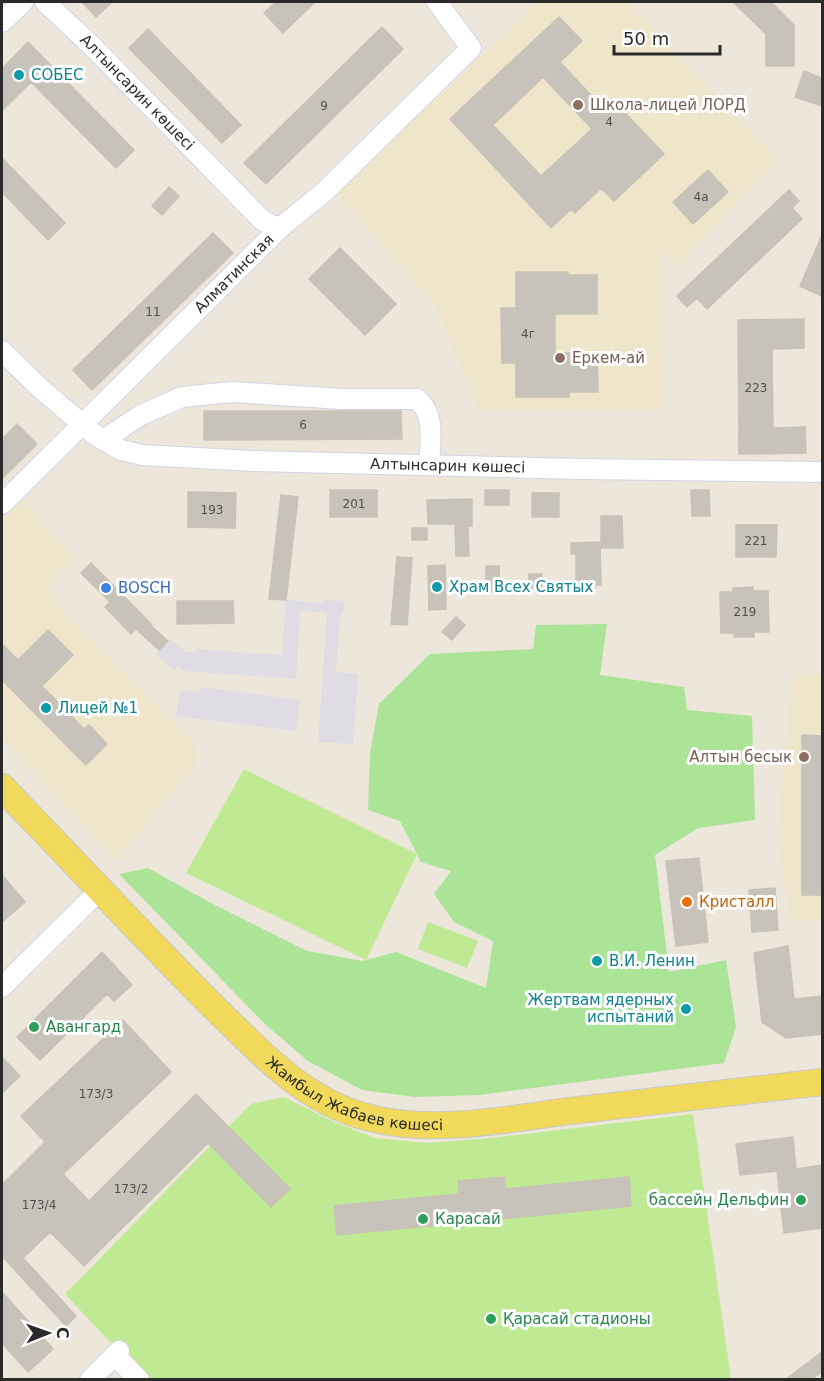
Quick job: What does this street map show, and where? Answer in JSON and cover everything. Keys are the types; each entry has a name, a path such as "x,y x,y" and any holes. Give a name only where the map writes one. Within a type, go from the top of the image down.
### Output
{"main road":[{"name":"Жамбыл Жабаев көшесі","path":"2,787 193,987 277,1068 315,1096 347,1111 377,1120 428,1125 487,1122 822,1082"}],"street":[{"path":"2,22 23,2"},
{"name":"Алтынсарин көшесі","path":"45,2 91,45 262,220 274,227 282,226"},
{"name":"Алматинская","path":"2,504 282,226 323,193 471,48 437,2"},
{"name":"Алтынсарин көшесі","path":"2,351 83,425 103,440 131,453 159,457 429,465 822,472"},
{"path":"103,440 141,415 182,397 232,392 344,399 417,399 425,406 430,420 429,465"},
{"path":"2,987 100,890"},
{"path":"90,1380 117,1353 139,1380"}],"shaded area":[{"name":"Школа-лицей ЛОРД","path":"538,2 628,2 778,159 677,268 662,251 663,410 479,410 436,307 337,193"},
{"path":"19,497 76,558 48,584 58,606 195,742 197,763 117,861 2,738 2,515"},
{"path":"286,600 323,603 324,600 344,601 343,613 340,614 336,672 358,674 353,744 318,742 327,613 300,611 296,679 184,671 178,666 175,671 156,654 169,639 186,652 195,652 196,649 282,655"},
{"name":"Алтын бесык","path":"793,674 822,674 822,919 791,922 777,839"},
{"path":"200,687 300,700 296,731 176,716 180,690 199,692"}],"green space":[{"path":"607,624 600,675 684,687 687,710 752,716 755,820 698,828 655,855 669,972 726,960 736,1027 724,1063 479,1095 415,1097 362,1090 308,1061 266,1025 119,874 148,868 209,902 307,951 363,961 396,952 486,988 493,941 454,922 434,894 451,871 421,862 400,821 368,810 370,753 379,704 430,654 533,649 536,625"},
{"path":"244,769 417,854 366,960 186,873"},
{"path":"428,922 478,941 467,968 418,949"},
{"name":"Карасай","path":"284,1097 334,1122 375,1138 427,1143 492,1138 693,1114 731,1379 145,1379 65,1294 251,1104"}],"building":[{"path":"82,2 112,2 96,17"},
{"path":"276,2 315,2 283,33 264,13"},
{"path":"733,2 771,2 794,25 794,66 766,66 766,34"},
{"path":"559,17 582,41 560,62 602,107 611,98 664,154 614,201 601,188 575,213 571,209 551,228 450,119","holes":["543,77 592,129 541,176 493,125"]},
{"path":"382,27 403,49 266,184 244,163"},
{"path":"148,29 241,125 222,143 129,48"},
{"path":"28,42 134,150 116,168 31,82 2,111 2,69"},
{"path":"804,71 822,78 822,106 795,97"},
{"path":"2,158 65,223 48,240 2,192"},
{"path":"708,170 728,192 693,224 673,202"},
{"path":"169,187 179,196 162,215 152,206"},
{"path":"789,190 799,201 792,208 802,219 707,309 697,298 687,307 677,296"},
{"path":"213,233 233,253 92,390 73,370"},
{"path":"822,235 822,296 800,286"},
{"path":"340,248 396,304 365,335 309,279"},
{"path":"516,272 568,272 568,275 597,275 597,314 555,314 555,353 597,353 598,392 569,392 569,397 516,397 516,363 502,363 501,308 516,308"},
{"path":"804,319 804,348 772,349 773,428 805,427 806,453 739,454 738,320"},
{"path":"204,411 401,411 402,439 204,440"},
{"path":"17,424 37,444 2,479 2,439"},
{"path":"330,490 377,490 377,517 330,517"},
{"path":"485,490 509,490 509,505 485,505"},
{"path":"691,490 709,490 710,516 692,516"},
{"path":"188,492 236,493 235,528 188,527"},
{"path":"532,493 559,493 559,517 532,517"},
{"path":"281,495 298,497 286,600 269,599"},
{"path":"472,499 472,526 468,526 469,556 456,556 455,524 428,524 427,500"},
{"path":"601,516 622,516 623,548 601,548"},
{"path":"736,525 777,525 776,557 736,557"},
{"path":"412,528 427,528 427,540 412,540"},
{"path":"600,542 601,585 576,585 576,554 571,554 571,543"},
{"path":"397,557 412,558 407,625 391,624"},
{"name":"BOSCH","path":"91,563 168,641 159,650 136,629 131,634 105,607 110,602 81,573"},
{"name":"Храм Всех Святых","path":"445,565 446,609 429,610 428,566"},
{"path":"486,566 499,566 500,591 486,592"},
{"path":"529,574 542,574 542,588 529,589"},
{"path":"753,587 753,591 768,591 769,632 754,632 754,637 734,637 734,633 721,633 720,592 733,592 733,588"},
{"path":"177,601 233,601 234,623 177,624"},
{"path":"456,617 465,625 452,640 442,632"},
{"name":"Лицей №1","path":"48,630 73,655 42,686 84,729 89,725 107,744 86,765 2,680 2,644 18,660"},
{"path":"802,735 822,736 822,895 802,895"},
{"name":"Кристалл","path":"699,858 708,942 676,946 666,861"},
{"path":"2,875 25,902 2,922"},
{"path":"775,888 778,930 752,932 749,890"},
{"path":"788,946 794,999 822,996 822,1034 786,1038 762,1022 754,953"},
{"path":"102,952 132,985 114,1001 107,994 40,1060 17,1037"},
{"path":"123,1020 171,1072 63,1174 89,1201 196,1094 290,1189 271,1207 208,1143 84,1266 50,1232 23,1258 76,1316 66,1326 2,1256 2,1185 45,1142 21,1116"},
{"path":"2,1057 20,1076 2,1093"},
{"path":"793,1137 796,1169 822,1165 822,1228 784,1233 777,1171 740,1175 736,1144"},
{"path":"504,1177 505,1189 629,1177 631,1206 337,1235 334,1206 459,1194 458,1181"},
{"path":"2,1292 53,1349 28,1372 2,1343"},
{"path":"822,1352 822,1371 811,1380 785,1380"}],"place":[{"name":"СОБЕС","path":"19,75"},
{"name":"Школа-лицей ЛОРД","path":"578,105"},
{"name":"Еркем-ай","path":"560,358"},
{"name":"Храм Всех Святых","path":"437,587"},
{"name":"BOSCH","path":"106,588"},
{"name":"Лицей №1","path":"46,708"},
{"name":"Алтын бесык","path":"804,757"},
{"name":"Кристалл","path":"687,902"},
{"name":"В.И. Ленин","path":"597,961"},
{"name":"Жертвам ядерных испытаний","path":"686,1009"},
{"name":"Авангард","path":"34,1027"},
{"name":"бассейн Дельфин","path":"801,1200"},
{"name":"Карасай","path":"423,1219"},
{"name":"Қарасай стадионы","path":"491,1319"}]}
